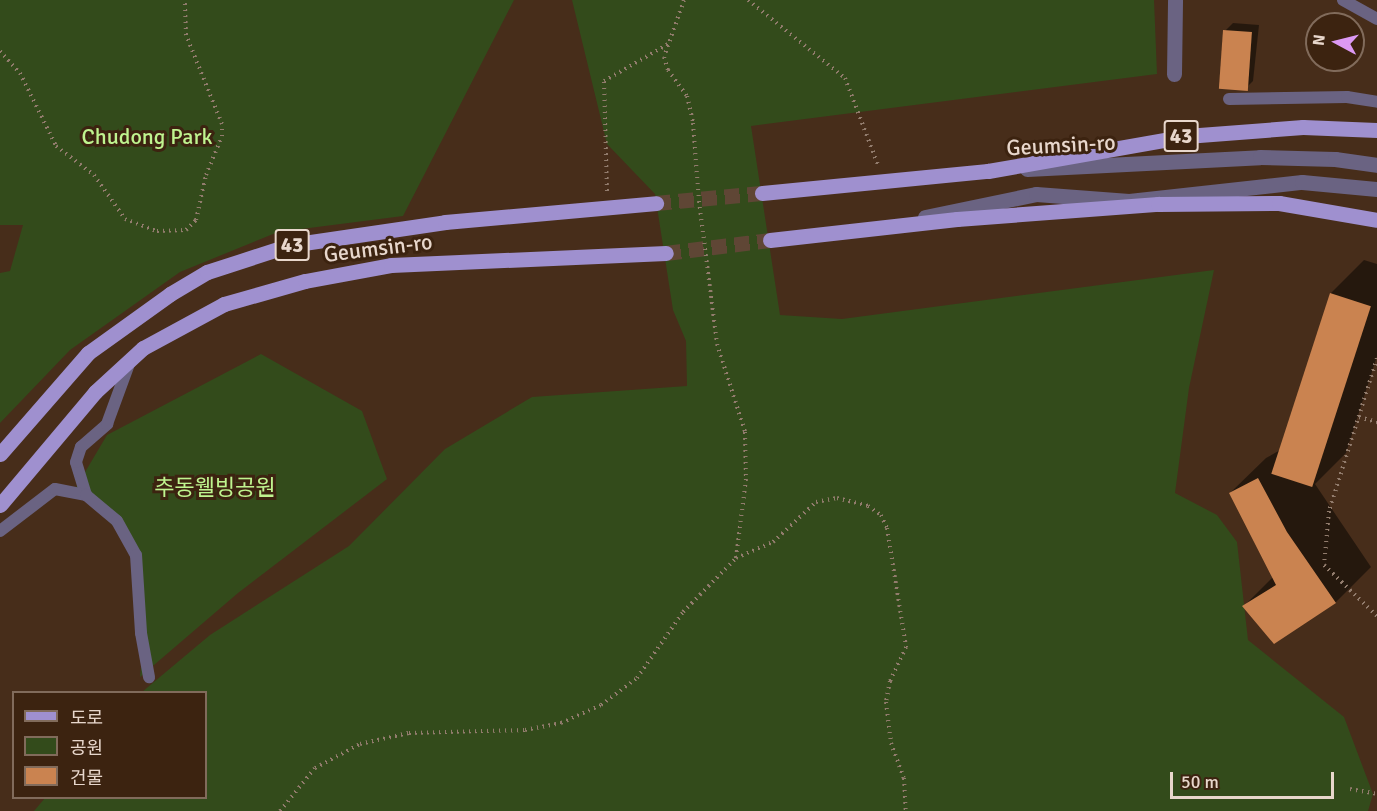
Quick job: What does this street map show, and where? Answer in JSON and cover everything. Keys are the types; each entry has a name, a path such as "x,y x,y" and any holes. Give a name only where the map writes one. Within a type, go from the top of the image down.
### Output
{"main road":[{"name":"43","path":"988,171 1186,136 1303,127 1377,130"},
{"name":"Geumsin-ro","path":"762,193 988,171"},
{"name":"Geumsin-ro","path":"0,454 88,353 207,272 290,245 445,222 656,203"},
{"path":"770,240 871,228 1158,204 1280,203 1377,220"},
{"name":"Geumsin-ro","path":"0,506 95,392 130,360 174,330 224,304 305,281 391,265 666,253"}],"street":[{"path":"1174,74 1175,0"},
{"name":"Geumsin-ro","path":"988,171 1260,157 1370,164"},
{"path":"871,228 1036,194 1129,201 1302,182 1377,189"}],"lane":[{"path":"1343,0 1377,19"},
{"path":"1230,99 1347,96 1377,102"},
{"path":"86,495 76,462 81,447 107,424 130,360"},
{"path":"0,531 55,489 86,495 117,521 136,555 141,633 149,678"}],"path":[{"path":"0,51 20,73 56,146 94,175 125,219 157,231 186,230 196,220 206,175 219,145 222,124 186,35 185,0"},
{"path":"684,0 664,57 668,70 687,96 693,123 699,201 717,344 745,432 746,479 735,558"},
{"path":"748,0 846,78 868,146 885,181"},
{"path":"606,206 604,81 669,44"},
{"path":"1377,358 1329,511 1324,565 1377,616"},
{"path":"1359,417 1377,422"},
{"path":"280,811 315,768 360,744 409,733 525,730 561,723 602,705 637,678 683,612 735,558 773,542 816,502 851,500 881,515 890,545 895,596 906,647 890,681 886,702 891,743 904,778 906,811"},
{"path":"1350,789 1377,794"}],"green space":[{"name":"Chudong Park","path":"0,0 514,0 403,216 278,232 180,272 70,350 0,423 0,273 10,271 23,225 0,225"},
{"path":"572,0 1154,0 1157,74 751,126 780,315 842,319 1214,270 1189,388 1175,493 1217,515 1237,542 1248,640 1344,717 1373,794 1368,811 34,811 44,799 207,799 207,691 143,691 210,635 349,546 445,449 532,397 687,386 686,341 673,310 655,194 607,144"},
{"name":"추동웰빙공원","path":"261,354 362,411 387,479 238,593 140,677 145,630 129,541 75,489 107,435"}],"building":[{"path":"1223,30 1252,32 1248,91 1219,89"},
{"path":"1330,293 1371,306 1312,487 1271,474"},
{"path":"1258,478 1287,532 1336,603 1274,644 1242,606 1276,585 1229,493"}],"tunnel":[{"path":"656,203 762,193"},
{"path":"666,253 770,240"}]}
